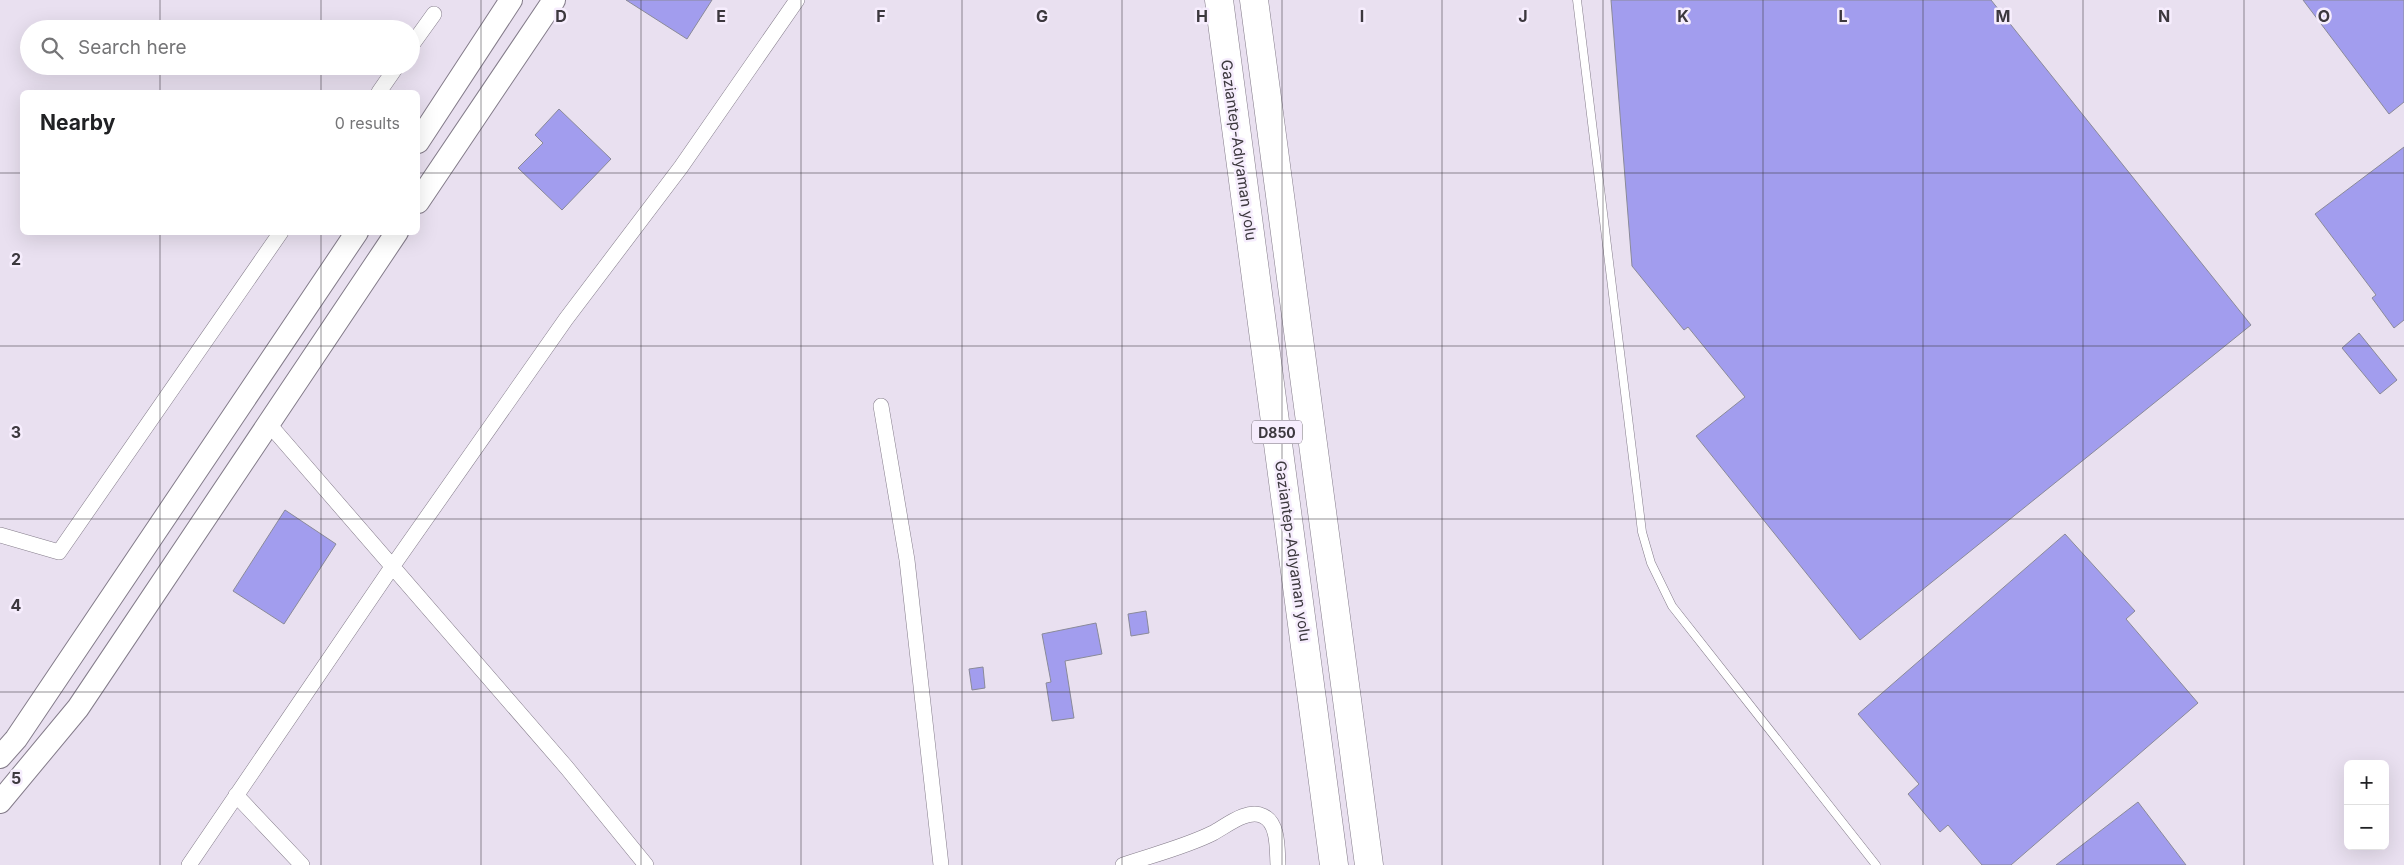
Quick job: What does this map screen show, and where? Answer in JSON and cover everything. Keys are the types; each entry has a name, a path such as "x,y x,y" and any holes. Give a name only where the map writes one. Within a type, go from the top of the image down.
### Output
{"highway":[{"name":"Gaziantep-Adıyaman yolu","path":"1219,0 1334,865"},
{"name":"D850","path":"1254,0 1369,865"}],"street":[{"path":"420,139 511,0"},
{"path":"420,199 554,0"},
{"path":"189,865 392,567 566,319 681,167 797,0"},
{"path":"420,33 434,14"},
{"path":"380,90 391,75"},
{"path":"0,535 58,552 279,235"},
{"path":"0,757 16,739 355,235"},
{"path":"0,802 78,708 395,235"},
{"path":"881,406 907,560 941,865"},
{"path":"268,423 568,768 646,865"},
{"path":"236,795 302,865"},
{"path":"1122,865 1210,834 1253,814 1262,815 1269,820 1273,827 1278,865"}],"lane":[{"path":"1577,0 1642,532 1651,563 1672,606 1876,865"}],"building":[{"path":"626,0 712,0 687,39"},
{"path":"1611,0 1991,0 2251,325 1860,640 1696,436 1745,397 1688,327 1684,330 1632,266"},
{"path":"2303,0 2404,0 2404,102 2389,114"},
{"path":"559,109 611,159 562,210 518,168 543,143 535,135"},
{"path":"2404,147 2404,320 2394,328 2372,298 2376,295 2315,214"},
{"path":"2359,333 2397,380 2380,394 2342,348"},
{"path":"285,510 336,544 284,624 233,591"},
{"path":"2065,534 2135,611 2126,619 2198,703 2011,865 1982,865 1948,825 1940,832 1908,794 1919,784 1858,714"},
{"path":"1146,611 1149,633 1131,636 1128,614"},
{"path":"1096,623 1102,654 1065,661 1074,718 1052,721 1046,683 1051,682 1042,634"},
{"path":"983,667 985,688 972,690 969,669"},
{"path":"2138,802 2186,865 2056,865"}]}
